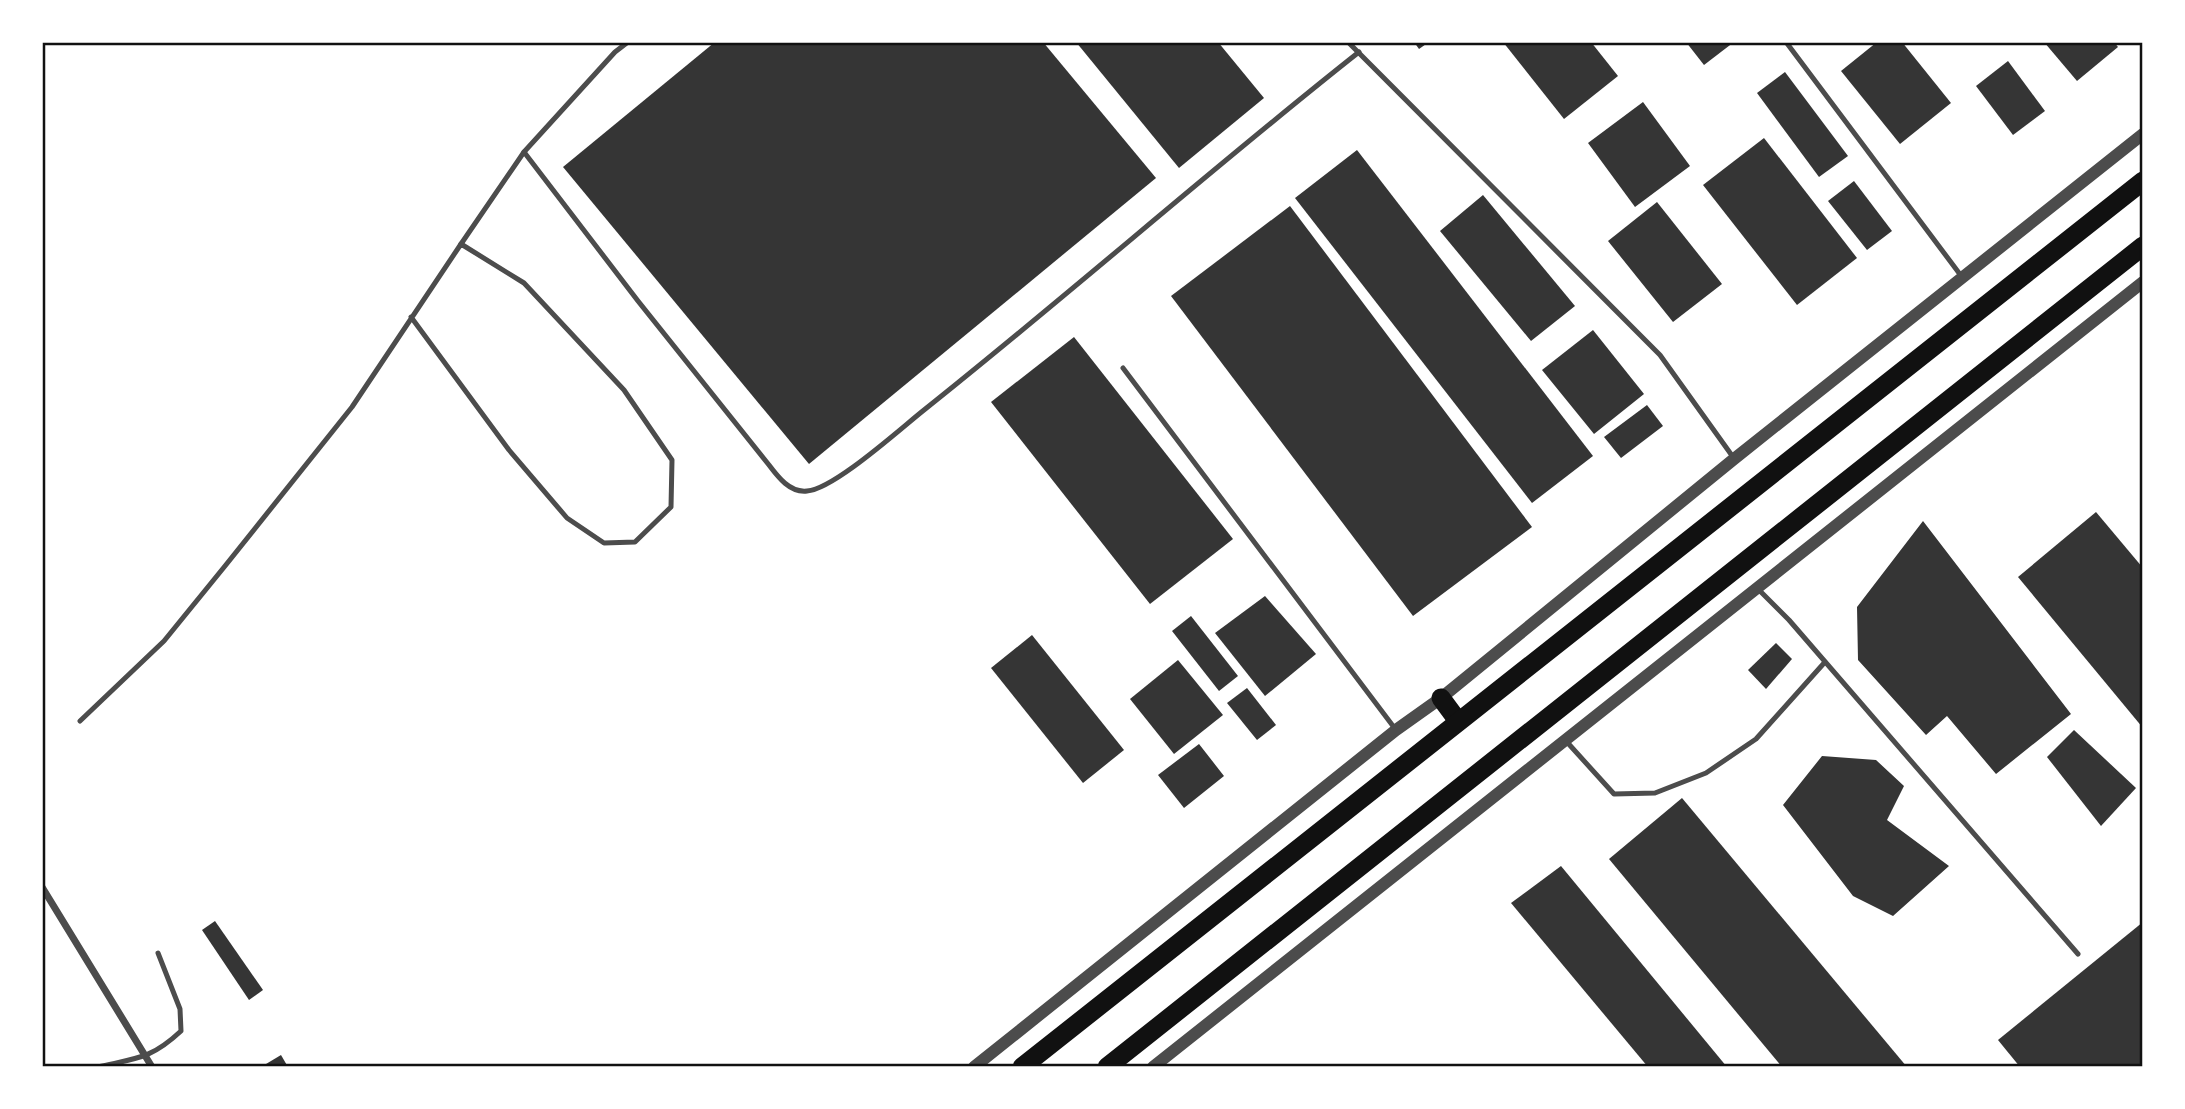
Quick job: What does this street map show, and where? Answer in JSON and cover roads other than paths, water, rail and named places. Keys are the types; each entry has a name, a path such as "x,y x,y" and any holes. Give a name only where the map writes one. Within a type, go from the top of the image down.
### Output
{"highway":[{"path":"1022,1067 2143,181"},
{"path":"1107,1067 2143,246"},
{"path":"1441,698 1458,721"}],"street":[{"path":"974,1067 1396,730 1441,698 1734,459 2143,134"},
{"path":"1153,1067 2143,282"},
{"path":"42,887 152,1067"}],"lane":[{"path":"80,721 163,641 225,566 352,407 524,152 615,52 628,42"},
{"path":"1349,42 1660,355 1734,459"},
{"path":"1786,42 1962,277"},
{"path":"524,152 638,301 783,482 793,489 807,491 838,478 859,462 1359,52"},
{"path":"411,317 509,450 566,518 604,543 635,542 671,507 672,460 624,390 524,283 461,244"},
{"path":"1122,368 1396,730"},
{"path":"1758,589 1789,620 2078,954"},
{"path":"1566,741 1614,794 1655,793 1706,773 1756,739 1825,662"},
{"path":"98,1067 145,1057 164,1046 181,1031 180,1009 159,953"}]}
